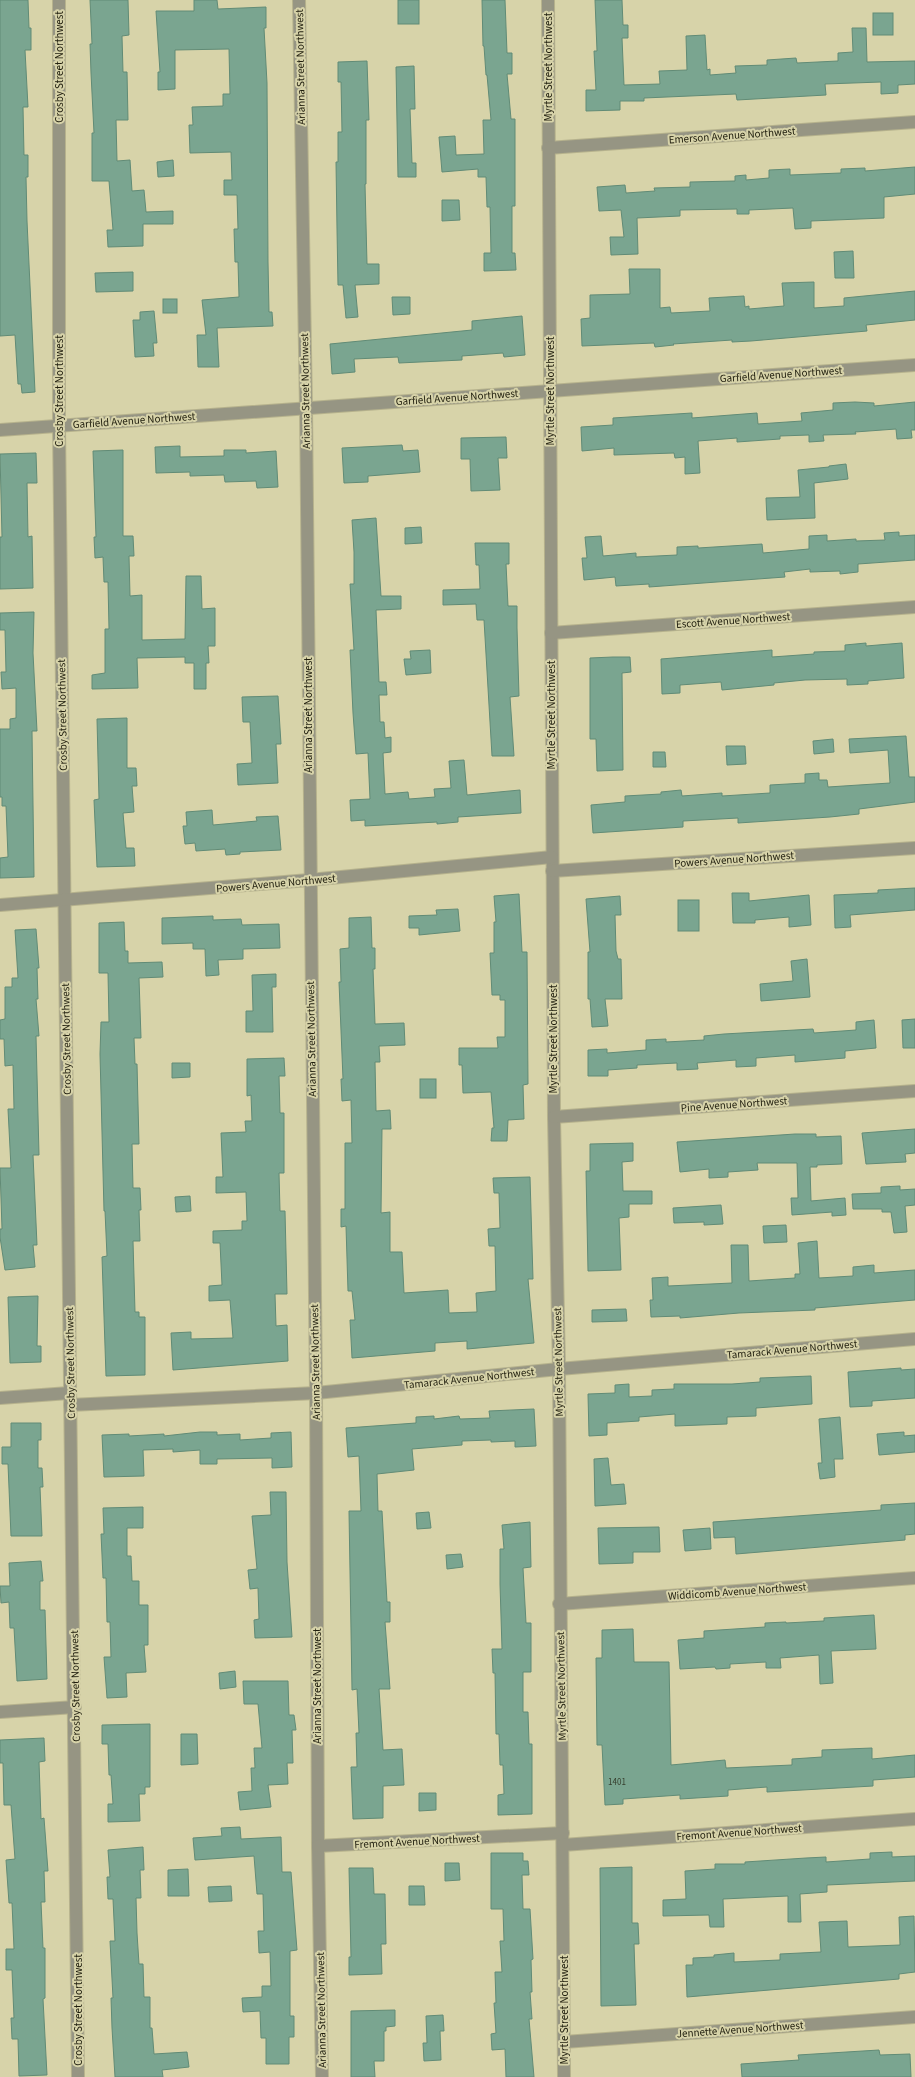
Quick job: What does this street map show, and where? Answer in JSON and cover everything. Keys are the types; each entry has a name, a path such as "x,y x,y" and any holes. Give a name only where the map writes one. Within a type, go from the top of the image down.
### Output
{"street":[{"name":"Crosby Street Northwest","path":"59,0 59,426 75,1707 78,2077"},
{"name":"Arianna Street Northwest","path":"299,0 306,408 309,880 316,1393 318,1846 322,2077"},
{"name":"Myrtle Street Northwest","path":"548,0 552,871 554,1117 559,1369 559,1604 564,1845 564,2077"},
{"name":"Emerson Avenue Northwest","path":"548,148 915,122"},
{"name":"Garfield Avenue Northwest","path":"0,430 915,365"},
{"name":"Escott Avenue Northwest","path":"551,633 915,607"},
{"name":"Powers Avenue Northwest","path":"552,871 915,848"},
{"name":"Powers Avenue Northwest","path":"0,905 309,880 552,857"},
{"name":"Pine Avenue Northwest","path":"554,1117 915,1091"},
{"name":"Tamarack Avenue Northwest","path":"0,1398 70,1399 316,1393 559,1369 915,1339"},
{"name":"Widdicomb Avenue Northwest","path":"559,1604 915,1578"},
{"path":"0,1712 75,1707"},
{"name":"Fremont Avenue Northwest","path":"564,1845 915,1819"},
{"name":"Fremont Avenue Northwest","path":"318,1846 563,1833"},
{"name":"Jennette Avenue Northwest","path":"564,2042 915,2016"}],"building":[{"path":"0,0 28,0 29,28 31,28 31,50 25,50 28,107 23,107 24,155 28,155 28,177 26,177 27,221 35,392 22,393 21,384 18,384 15,335 0,336"},
{"path":"90,0 128,0 129,35 122,36 123,72 127,72 128,120 116,120 117,161 130,160 132,191 144,190 146,212 173,211 173,224 143,224 143,246 108,247 107,230 113,230 109,181 92,181 92,133 94,133 90,44 92,44"},
{"path":"194,0 217,0 218,9 266,7 266,28 264,28 267,83 269,312 272,312 273,326 217,328 219,367 198,367 197,335 206,335 202,300 239,297 238,262 235,262 234,229 238,229 237,195 224,195 224,180 232,180 231,152 190,153 189,125 193,125 192,107 223,106 223,94 230,94 229,49 175,50 175,89 158,90 158,72 160,72 156,11 194,11"},
{"path":"398,0 419,0 419,24 398,24"},
{"path":"482,0 505,0 507,53 512,53 512,74 507,74 511,119 515,119 515,206 512,206 512,253 515,253 516,270 484,271 484,253 491,253 490,207 487,207 486,177 478,177 478,169 442,172 439,137 455,136 456,155 484,154 483,120 491,120 483,46"},
{"path":"595,0 622,0 623,25 628,25 628,38 622,38 624,85 660,84 659,71 687,70 686,36 705,35 707,70 710,69 710,75 736,73 735,66 767,65 767,60 796,58 797,63 838,61 838,53 853,52 852,28 866,28 867,62 915,61 915,84 898,85 898,93 881,94 881,82 825,84 826,95 737,100 736,94 644,98 644,101 620,101 620,110 586,111 586,90 596,90 594,51 597,51"},
{"path":"873,13 893,13 893,35 873,35"},
{"path":"367,61 369,120 366,120 365,184 367,264 379,264 379,284 355,285 358,317 346,318 343,285 338,285 336,162 338,162 338,132 342,132 341,82 338,82 338,62"},
{"path":"414,66 415,109 410,109 412,163 416,163 416,177 398,177 396,67"},
{"path":"173,160 174,176 158,177 157,162"},
{"path":"915,167 915,194 884,197 884,218 811,221 811,228 795,229 793,208 749,210 749,214 737,214 737,209 680,210 680,216 637,218 638,254 611,255 610,237 624,237 621,210 599,211 597,187 625,185 626,193 655,191 654,188 690,187 690,182 735,181 735,176 746,175 746,180 769,178 769,170 790,169 790,175 841,173 841,169 865,168 865,171"},
{"path":"442,200 459,200 460,220 442,221"},
{"path":"853,251 854,278 835,278 834,252"},
{"path":"629,269 660,269 660,308 670,307 671,313 710,311 709,298 744,296 745,307 749,306 749,309 784,306 782,283 814,282 814,308 844,306 844,298 915,291 915,320 866,325 867,331 751,341 732,342 732,340 673,344 674,345 655,347 654,343 582,346 581,319 590,318 590,295 630,294"},
{"path":"133,272 133,291 96,292 95,273"},
{"path":"392,297 410,297 410,314 393,315"},
{"path":"163,299 177,299 177,313 163,313"},
{"path":"154,311 157,343 153,343 154,356 135,357 133,320 140,320 140,312"},
{"path":"522,316 525,355 504,357 503,353 462,356 462,360 399,363 398,357 354,359 355,372 332,374 330,344 472,330 472,321"},
{"path":"915,402 915,430 911,430 912,438 897,439 896,429 855,432 856,434 823,435 824,441 809,442 809,435 780,436 780,439 737,442 737,438 698,441 700,473 685,474 685,457 675,458 674,453 614,455 614,448 582,451 581,427 613,425 613,418 692,413 692,418 757,413 758,424 802,421 801,413 833,410 833,403 874,403 874,406"},
{"path":"506,437 507,458 498,458 500,490 471,491 470,459 461,459 461,438"},
{"path":"402,445 403,451 418,450 420,472 368,476 368,482 344,483 342,448"},
{"path":"180,446 180,457 224,456 224,450 246,450 246,453 276,451 278,487 257,488 256,481 225,482 224,475 190,476 190,472 156,473 155,447"},
{"path":"123,450 123,536 133,536 134,556 129,556 130,596 142,595 142,640 185,639 186,576 201,576 202,609 215,608 215,646 208,646 209,663 206,663 206,689 194,689 194,663 185,663 185,657 137,658 138,688 92,689 92,675 105,673 105,629 109,629 108,582 104,582 103,557 95,558 94,537 96,537 93,451"},
{"path":"36,453 37,483 27,483 28,537 32,536 33,588 0,589 0,537 2,537 0,454"},
{"path":"846,464 848,479 814,483 815,518 767,520 766,498 800,497 798,470"},
{"path":"376,518 381,596 401,596 401,609 376,610 379,682 386,682 387,695 379,695 380,722 384,722 385,738 391,737 391,752 383,753 385,794 408,792 409,799 435,797 434,789 451,788 449,761 464,760 467,795 520,790 521,813 458,817 458,822 437,824 437,822 365,826 365,820 351,821 350,800 370,799 368,753 356,754 353,713 350,650 354,650 350,584 354,584 352,520"},
{"path":"421,527 422,543 405,544 405,528"},
{"path":"899,532 899,536 915,535 915,560 858,564 858,572 840,574 840,571 810,572 810,569 784,572 785,577 649,587 649,584 616,586 615,577 584,580 582,558 587,558 585,537 601,536 603,556 636,553 636,557 677,555 677,547 698,546 698,548 762,544 763,553 809,549 809,536 827,535 827,541 856,539 856,541 885,540 884,533"},
{"path":"475,543 509,543 509,564 506,564 508,606 517,606 519,696 510,697 514,756 492,756 484,620 477,620 476,604 443,605 443,590 480,589 479,565 476,565"},
{"path":"34,612 33,653 37,731 32,731 34,877 0,878 0,858 8,857 6,806 2,806 2,797 0,797 0,729 10,729 10,719 16,718 16,688 2,689 1,672 6,672 5,630 0,630 0,613"},
{"path":"866,643 866,646 902,643 904,678 868,681 868,684 847,685 847,679 805,680 774,683 774,685 722,690 721,682 680,685 680,693 662,694 661,659 772,650 772,657 814,654 814,652 845,651 845,645"},
{"path":"430,650 431,673 406,675 404,659 411,659 410,651"},
{"path":"630,657 631,672 622,673 623,770 597,771 596,739 590,739 590,658"},
{"path":"278,696 281,744 276,744 278,783 238,785 237,764 252,763 250,722 243,722 242,697"},
{"path":"127,718 127,768 136,768 137,786 132,786 134,812 123,813 126,848 134,848 135,866 97,867 94,800 99,799 97,719"},
{"path":"906,736 909,777 915,777 915,802 859,809 859,814 830,817 738,823 738,818 683,821 683,827 593,833 591,805 625,802 625,796 661,794 661,792 681,790 682,796 722,793 722,796 770,793 770,785 805,783 805,774 819,773 819,780 827,780 828,787 890,783 888,750 850,753 849,739"},
{"path":"833,739 834,752 814,754 813,741"},
{"path":"726,746 745,746 746,764 727,765"},
{"path":"653,752 665,752 666,767 653,767"},
{"path":"212,810 213,825 257,821 256,817 278,816 281,850 240,852 240,854 226,855 225,849 196,851 195,843 185,844 183,826 187,826 186,812"},
{"path":"915,888 915,910 850,915 851,927 835,928 834,895 878,893 878,890"},
{"path":"732,893 749,893 749,901 809,895 811,925 789,927 789,917 755,920 755,923 733,923"},
{"path":"519,894 522,952 527,952 528,1084 523,1085 524,1119 508,1120 507,1141 491,1141 492,1128 494,1128 491,1092 463,1093 462,1065 459,1065 459,1048 498,1048 497,1037 505,1037 505,1000 500,1000 500,995 492,995 490,953 494,953 494,922 496,922 494,896"},
{"path":"620,896 621,915 615,915 616,951 618,959 621,959 622,999 605,999 608,1026 592,1027 590,999 588,999 588,952 590,952 586,899"},
{"path":"678,900 699,900 699,931 678,931"},
{"path":"458,909 460,931 419,935 419,928 409,928 409,916 437,915 436,910"},
{"path":"213,916 213,920 241,919 242,925 279,924 280,948 243,949 243,959 218,960 219,975 206,976 205,949 193,949 193,943 162,944 162,918"},
{"path":"371,917 372,948 375,948 375,969 373,969 375,1024 404,1023 405,1045 379,1046 380,1062 375,1062 376,1111 390,1110 391,1129 382,1129 381,1213 390,1212 390,1252 402,1252 404,1293 448,1290 449,1313 477,1312 476,1293 496,1291 495,1246 489,1246 488,1229 500,1228 499,1193 494,1193 493,1178 530,1177 533,1279 528,1279 534,1343 467,1349 467,1341 435,1343 435,1351 352,1358 350,1320 355,1320 352,1291 348,1291 346,1226 341,1227 341,1209 345,1209 345,1143 352,1143 351,1100 342,1101 341,1079 343,1079 339,982 341,982 340,949 349,948 349,918"},
{"path":"124,922 125,951 128,951 128,963 162,962 163,977 139,978 141,1038 134,1038 135,1064 137,1064 139,1144 132,1144 133,1188 140,1188 141,1210 139,1210 140,1241 133,1241 135,1312 139,1312 139,1317 145,1317 145,1375 106,1376 102,1257 107,1256 104,1211 100,1054 101,1022 109,1022 108,973 99,973 99,923"},
{"path":"36,929 39,968 37,968 38,999 36,999 39,1036 36,1036 39,1155 33,1155 37,1245 33,1245 35,1267 5,1270 0,1237 0,1229 2,1229 0,1168 11,1168 8,1109 14,1109 13,1065 5,1066 4,1039 0,1039 0,1020 5,1019 5,987 12,987 12,978 18,978 15,930"},
{"path":"807,959 810,997 761,1001 760,984 793,981 791,961"},
{"path":"276,974 276,987 272,987 273,1032 246,1032 246,1011 253,1011 252,975"},
{"path":"915,1019 915,1048 903,1048 902,1020"},
{"path":"874,1020 876,1048 845,1051 845,1058 795,1062 795,1055 756,1058 756,1066 736,1067 736,1060 697,1063 698,1069 677,1070 677,1063 637,1065 637,1068 608,1070 608,1076 588,1076 588,1050 607,1049 607,1053 646,1050 646,1040 666,1039 666,1042 704,1040 704,1036 724,1034 813,1029 814,1033 856,1030 856,1022"},
{"path":"284,1058 285,1076 279,1076 280,1113 284,1113 284,1173 279,1173 280,1211 285,1211 287,1294 275,1294 276,1326 287,1325 288,1361 173,1370 171,1333 191,1332 191,1339 233,1338 230,1300 209,1301 209,1286 222,1285 220,1243 213,1243 213,1231 242,1230 242,1221 247,1221 246,1192 216,1193 216,1177 223,1177 221,1133 246,1132 245,1121 252,1121 251,1095 247,1096 247,1059"},
{"path":"172,1063 190,1063 190,1077 172,1078"},
{"path":"420,1079 436,1079 436,1098 420,1098"},
{"path":"915,1129 915,1153 905,1154 906,1162 866,1164 862,1133"},
{"path":"795,1134 816,1134 816,1137 841,1136 842,1164 817,1165 817,1167 810,1167 811,1201 845,1198 846,1215 832,1216 832,1212 792,1215 791,1198 798,1198 797,1163 757,1163 758,1170 728,1172 728,1177 709,1178 709,1169 680,1172 677,1142"},
{"path":"633,1143 633,1161 622,1162 623,1191 652,1191 652,1204 629,1204 629,1217 619,1218 621,1270 588,1271 586,1171 590,1171 590,1144"},
{"path":"900,1186 900,1190 915,1189 915,1205 905,1206 907,1232 894,1233 891,1212 882,1212 882,1209 853,1209 852,1194 881,1193 881,1187"},
{"path":"190,1196 191,1211 176,1212 175,1197"},
{"path":"721,1205 723,1224 704,1225 704,1222 674,1223 673,1208"},
{"path":"786,1225 787,1242 764,1243 763,1226"},
{"path":"817,1241 819,1278 853,1276 853,1267 874,1265 874,1273 915,1270 915,1300 815,1308 815,1310 739,1313 680,1318 680,1316 651,1317 650,1300 653,1300 652,1278 668,1277 668,1286 732,1283 731,1245 748,1245 749,1281 795,1278 795,1274 800,1274 798,1243"},
{"path":"38,1296 37,1346 41,1346 41,1362 10,1363 8,1297"},
{"path":"626,1309 627,1321 592,1322 592,1310"},
{"path":"901,1368 901,1370 915,1369 915,1398 872,1401 872,1406 850,1407 848,1372"},
{"path":"811,1376 812,1404 756,1408 756,1416 727,1417 727,1424 675,1426 675,1414 639,1417 639,1421 607,1423 607,1435 589,1436 588,1394 615,1393 615,1385 629,1384 629,1397 652,1396 652,1390 674,1389 674,1384 732,1384 760,1382 760,1378"},
{"path":"534,1409 536,1446 515,1447 515,1441 491,1442 491,1440 462,1441 462,1445 412,1449 414,1470 377,1474 378,1511 382,1511 387,1602 390,1602 390,1622 385,1622 390,1689 379,1689 383,1750 402,1749 404,1785 383,1786 383,1818 353,1819 351,1767 357,1767 356,1733 359,1733 357,1689 352,1690 349,1511 361,1511 359,1456 348,1457 346,1428 416,1423 416,1417 434,1416 434,1419 459,1416 460,1419 490,1418 489,1411"},
{"path":"840,1417 843,1459 834,1459 835,1477 820,1479 818,1463 822,1463 819,1419"},
{"path":"11,1423 41,1423 41,1440 38,1440 38,1468 42,1468 43,1487 40,1487 42,1536 11,1536 8,1464 2,1464 2,1447 11,1447"},
{"path":"200,1432 217,1432 217,1435 240,1434 240,1440 271,1438 271,1433 291,1432 292,1467 272,1468 272,1458 217,1459 217,1464 200,1464 200,1450 173,1452 173,1449 143,1450 144,1476 104,1477 102,1435 129,1434 129,1436 164,1434 164,1436"},
{"path":"904,1432 904,1436 915,1435 915,1452 879,1455 877,1434"},
{"path":"608,1458 611,1485 624,1484 626,1504 595,1506 594,1459"},
{"path":"270,1492 286,1492 287,1562 292,1637 255,1638 254,1620 259,1619 258,1588 250,1589 248,1570 257,1569 252,1516 271,1515"},
{"path":"915,1503 915,1534 905,1535 905,1540 736,1554 735,1537 714,1538 713,1522 881,1510 881,1505"},
{"path":"143,1507 143,1528 127,1528 127,1556 131,1556 132,1581 139,1581 139,1605 148,1605 148,1645 144,1645 146,1672 126,1673 127,1697 107,1698 104,1657 111,1657 110,1622 107,1622 106,1578 103,1578 101,1534 104,1534 103,1508"},
{"path":"429,1512 431,1528 417,1529 416,1513"},
{"path":"530,1522 531,1567 523,1568 526,1623 531,1623 531,1672 523,1672 523,1712 528,1712 529,1744 532,1744 532,1814 498,1815 498,1795 504,1794 503,1765 500,1765 499,1734 496,1734 495,1673 493,1673 492,1649 502,1649 500,1549 504,1549 502,1525"},
{"path":"659,1527 660,1552 633,1552 633,1563 599,1564 598,1528"},
{"path":"710,1528 711,1549 685,1551 683,1530"},
{"path":"461,1554 463,1567 447,1569 446,1555"},
{"path":"41,1561 43,1581 40,1581 40,1610 45,1610 47,1679 17,1681 14,1628 10,1628 9,1602 1,1603 0,1586 10,1586 9,1563"},
{"path":"874,1615 876,1649 831,1651 833,1683 820,1684 819,1655 780,1658 781,1668 766,1668 766,1662 730,1664 730,1668 716,1669 715,1667 680,1669 678,1640 704,1638 704,1631 765,1627 765,1623 824,1621 824,1618"},
{"path":"633,1629 634,1662 669,1662 671,1765 725,1760 726,1768 792,1765 792,1759 822,1757 822,1750 872,1748 872,1759 915,1755 915,1777 873,1780 873,1786 767,1792 767,1787 728,1790 728,1796 680,1799 680,1795 623,1799 623,1804 605,1805 602,1745 597,1745 596,1658 602,1658 602,1630"},
{"path":"235,1671 236,1687 220,1689 219,1673"},
{"path":"243,1681 288,1681 289,1715 294,1715 296,1730 292,1730 293,1763 287,1763 288,1784 268,1785 271,1807 240,1810 238,1792 252,1791 251,1768 255,1768 254,1748 262,1748 258,1704 244,1704"},
{"path":"150,1724 150,1787 145,1787 145,1794 139,1794 140,1821 108,1822 108,1804 113,1804 111,1775 109,1775 108,1744 102,1744 102,1725"},
{"path":"181,1734 197,1734 198,1764 181,1765"},
{"path":"44,1738 45,1761 39,1762 41,1819 44,1818 48,1871 44,1871 45,1902 41,1902 43,1948 45,1948 45,1998 43,1999 47,2075 19,2076 18,2039 12,2039 11,2018 14,2018 12,1970 6,1970 6,1949 14,1949 12,1903 9,1903 6,1860 15,1859 11,1805 4,1805 3,1763 0,1763 0,1740"},
{"path":"419,1793 436,1793 436,1810 419,1811"},
{"path":"240,1827 241,1839 281,1837 282,1872 291,1872 297,1950 290,1951 290,2016 294,2016 294,2037 289,2037 289,2064 266,2064 266,2038 261,2038 260,2011 243,2012 242,1998 262,1997 262,1986 271,1986 270,1952 259,1953 258,1931 264,1931 263,1894 257,1894 254,1856 195,1860 193,1838 222,1836 221,1828"},
{"path":"143,1847 144,1870 140,1870 141,1898 136,1898 137,1933 139,1964 143,1964 144,1997 150,1997 150,2028 152,2028 154,2054 187,2052 189,2067 162,2070 163,2077 115,2077 110,1941 115,1941 113,1899 108,1899 107,1877 110,1877 108,1850"},
{"path":"892,1852 892,1857 915,1856 915,1881 827,1885 827,1892 800,1894 801,1922 788,1922 788,1896 723,1899 724,1927 710,1927 709,1915 663,1916 663,1900 686,1899 685,1871 715,1869 715,1864 745,1864 745,1862 806,1858 826,1857 826,1862 870,1859 870,1853"},
{"path":"491,1853 523,1853 523,1861 528,1861 529,1875 522,1875 523,1909 530,1909 533,1959 531,1960 532,1992 530,1992 532,2019 529,2019 534,2077 506,2077 505,2049 492,2050 491,2034 496,2033 494,2003 496,2003 495,1972 502,1972 500,1941 504,1941 503,1909 491,1909"},
{"path":"445,1863 459,1863 460,1880 445,1881"},
{"path":"632,1867 632,1923 638,1923 639,1944 634,1944 636,2005 601,2006 600,1868"},
{"path":"349,1868 373,1868 374,1894 385,1894 386,1944 381,1944 382,1974 349,1975 349,1957 351,1957"},
{"path":"188,1869 189,1896 168,1896 168,1870"},
{"path":"231,1886 232,1901 209,1902 208,1887"},
{"path":"409,1886 424,1886 425,1905 409,1905"},
{"path":"914,1916 915,1972 899,1974 899,1979 687,1997 686,1965 693,1965 693,1958 714,1957 714,1955 734,1953 734,1962 780,1960 780,1954 821,1952 819,1922 847,1921 848,1947 900,1945 899,1917"},
{"path":"395,2010 395,2026 386,2027 386,2031 384,2031 384,2061 374,2061 375,2077 351,2077 351,2011"},
{"path":"443,2015 444,2031 440,2031 441,2060 424,2061 423,2043 427,2043 426,2016"},
{"path":"879,2050 880,2055 910,2054 911,2077 742,2077 741,2064 799,2060 798,2055"}]}
